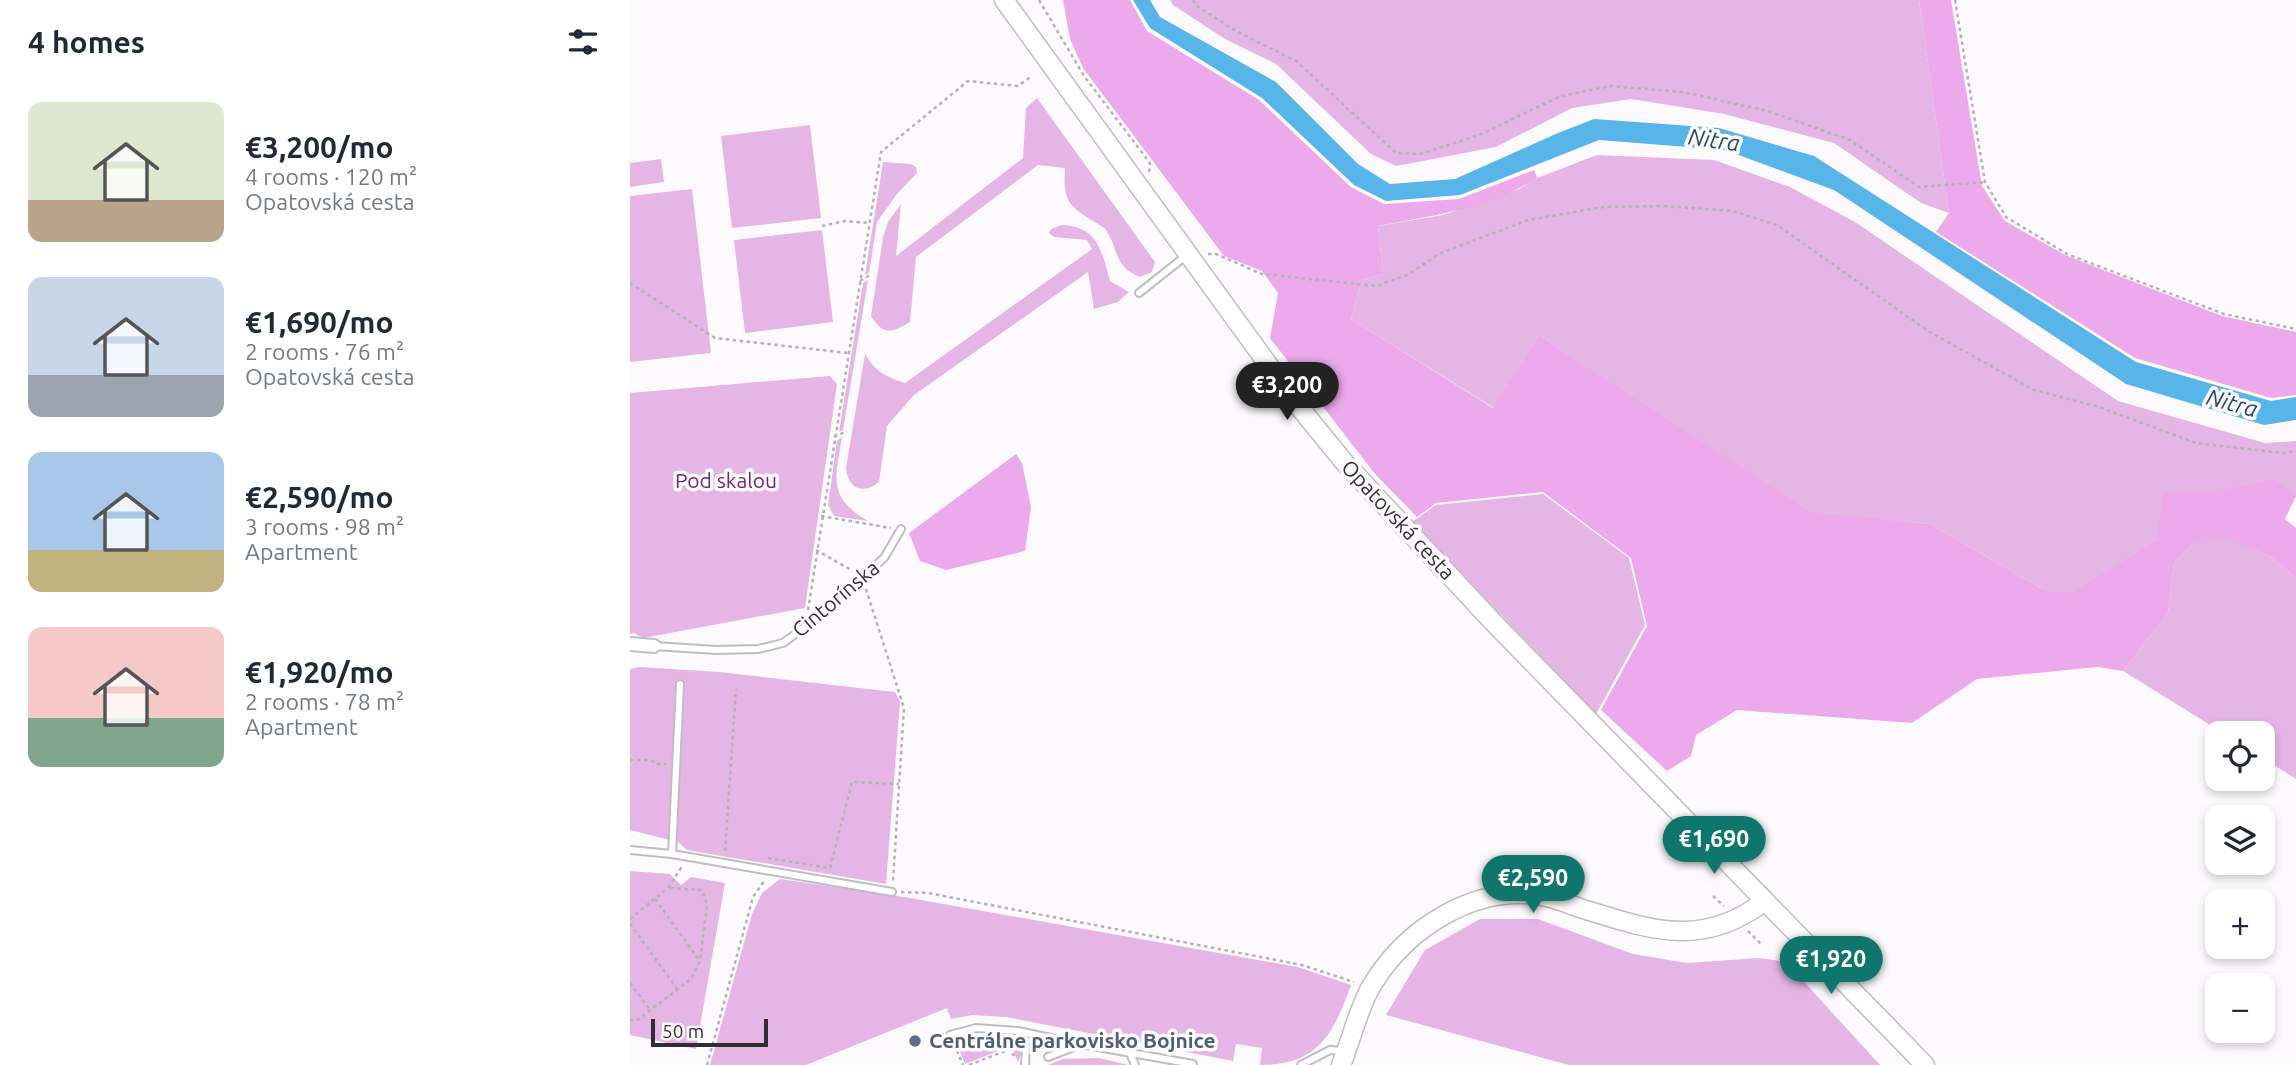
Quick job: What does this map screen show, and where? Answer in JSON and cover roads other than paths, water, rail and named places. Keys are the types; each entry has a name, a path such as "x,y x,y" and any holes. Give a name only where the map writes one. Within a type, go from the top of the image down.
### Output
{"street":[{"name":"Opatovská cesta","path":"1004,0 1296,402 1344,462 1493,622 1925,1065"},
{"name":"Cintorínska","path":"630,644 653,646"},
{"path":"1344,1058 1370,989 1396,953 1422,927 1449,912 1508,895 1542,896 1644,928 1692,932 1737,920 1765,901"}],"lane":[{"path":"1139,293 1188,253"},
{"name":"Cintorínska","path":"653,646 716,650 758,649 783,643 884,558 901,529"},
{"path":"672,854 680,684"},
{"path":"630,850 688,856 892,892"},
{"path":"950,1035 976,1028 1018,1031 1195,1065"},
{"path":"1018,1031 1026,1047 1025,1065"},
{"path":"1048,1057 1081,1044"},
{"path":"1301,1065 1330,1050 1344,1058"},
{"path":"1130,1053 1135,1065"}],"water":[{"name":"Nitra","path":"1133,0 1150,0 1160,17 1276,82 1358,164 1390,184 1455,179 1594,119 1719,128 1814,156 2136,362 2271,401 2296,397 2296,420 2264,425 2126,384 1834,190 1725,150 1599,140 1460,195 1386,201 1354,185 1262,98 1150,28"}],"place":[{"name":"Centrálne parkovisko Bojnice","path":"915,1041"}],"park label":[{"name":"Pod skalou","path":"726,481"}]}
